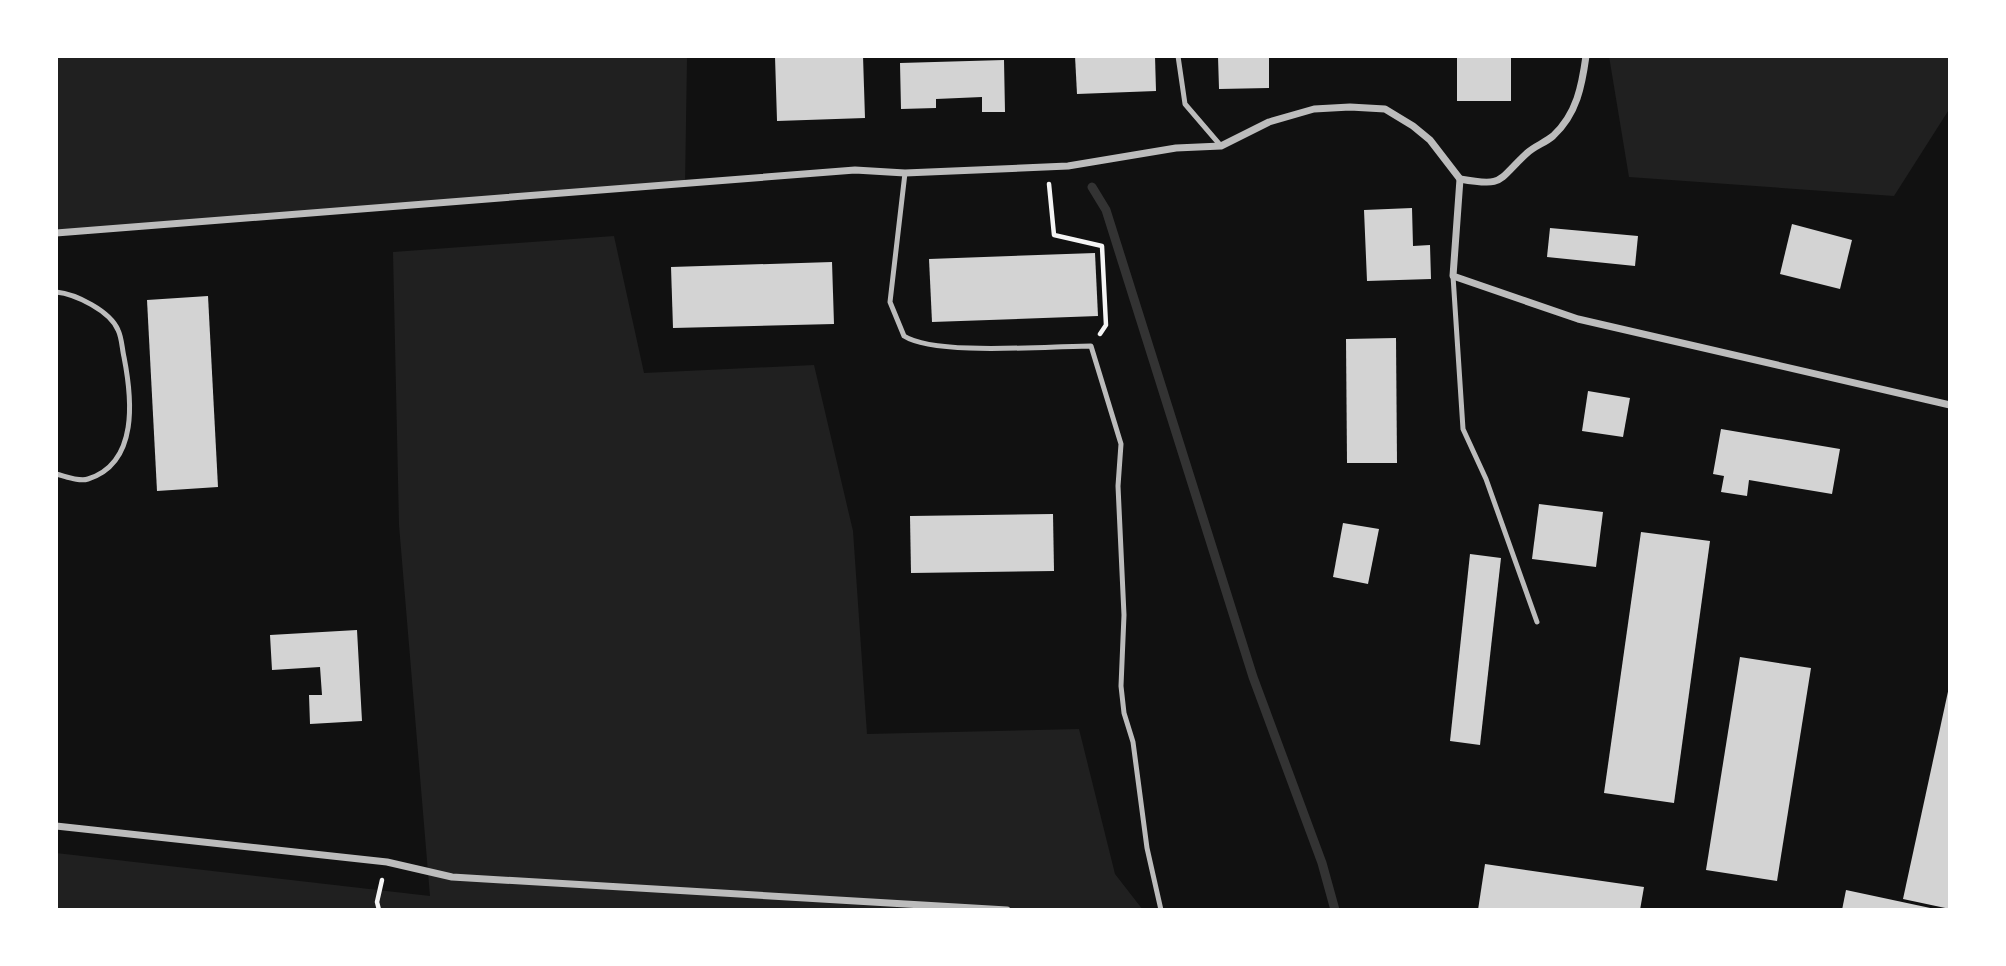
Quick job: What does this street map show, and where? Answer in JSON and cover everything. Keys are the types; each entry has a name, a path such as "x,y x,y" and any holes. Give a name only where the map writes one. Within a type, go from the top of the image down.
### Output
{"street":[{"path":"1460,179 1486,183 1501,179 1511,172 1526,154 1555,134 1580,93 1586,56"},
{"path":"56,233 855,170 905,173 1047,167 1176,148 1221,146 1269,122 1314,109 1385,109 1430,140 1460,179 1453,276 1578,319 1950,405"},
{"path":"56,826 387,862 453,877 1007,910"}],"lane":[{"path":"1178,56 1185,104 1221,146"},
{"path":"905,173 890,302 904,336 925,345 956,348 1091,346 1121,444 1118,486 1124,615 1121,685 1151,872 1161,910"},
{"path":"1453,276 1463,429 1486,479 1537,622"},
{"path":"56,292 69,293 100,310 118,328 132,412 119,456 104,471 85,480 56,474"}],"path":[{"path":"1047,167 1054,235 1102,246 1106,326 1091,346"},
{"path":"379,910 377,902 387,862"}],"shaded area":[{"path":"56,56 687,56 685,185 56,233"},
{"path":"1609,56 1950,56 1950,108 1894,196 1629,177"},
{"path":"614,236 644,373 814,365 853,531 867,734 1079,729 1115,874 1143,910 56,910 56,853 430,896 399,525 393,252"}],"building":[{"path":"775,56 863,56 865,118 777,121"},
{"path":"1075,56 1155,56 1156,91 1077,94"},
{"path":"1218,56 1269,56 1269,88 1219,89"},
{"path":"1457,56 1511,56 1511,101 1457,101"},
{"path":"1004,60 1005,112 982,112 982,97 936,99 936,108 901,109 900,63"},
{"path":"1412,208 1413,246 1430,245 1431,279 1367,281 1364,210"},
{"path":"1792,224 1852,240 1840,289 1780,274"},
{"path":"1550,228 1638,236 1635,266 1547,257"},
{"path":"1095,253 1098,316 932,322 929,259"},
{"path":"832,262 834,324 673,328 671,267"},
{"path":"208,296 218,487 157,491 147,300"},
{"path":"1396,338 1397,463 1347,463 1346,339"},
{"path":"1588,391 1630,398 1623,437 1582,431"},
{"path":"1721,429 1840,449 1832,494 1749,480 1747,496 1721,492 1724,476 1713,474"},
{"path":"1539,504 1603,512 1596,567 1532,559"},
{"path":"1053,514 1054,571 911,573 910,516"},
{"path":"1343,523 1379,529 1368,584 1333,577"},
{"path":"1641,532 1710,541 1674,803 1604,793"},
{"path":"1470,554 1501,558 1480,745 1450,741"},
{"path":"357,630 362,721 310,724 309,695 322,695 320,667 272,670 270,635"},
{"path":"1740,657 1811,668 1777,881 1706,870"},
{"path":"1950,687 1950,909 1903,899"},
{"path":"1485,864 1644,887 1640,910 1478,910"},
{"path":"1846,890 1935,909 1935,910 1842,910"}],"waterway":[{"path":"1092,187 1106,210 1253,677 1322,863 1335,910"}]}
